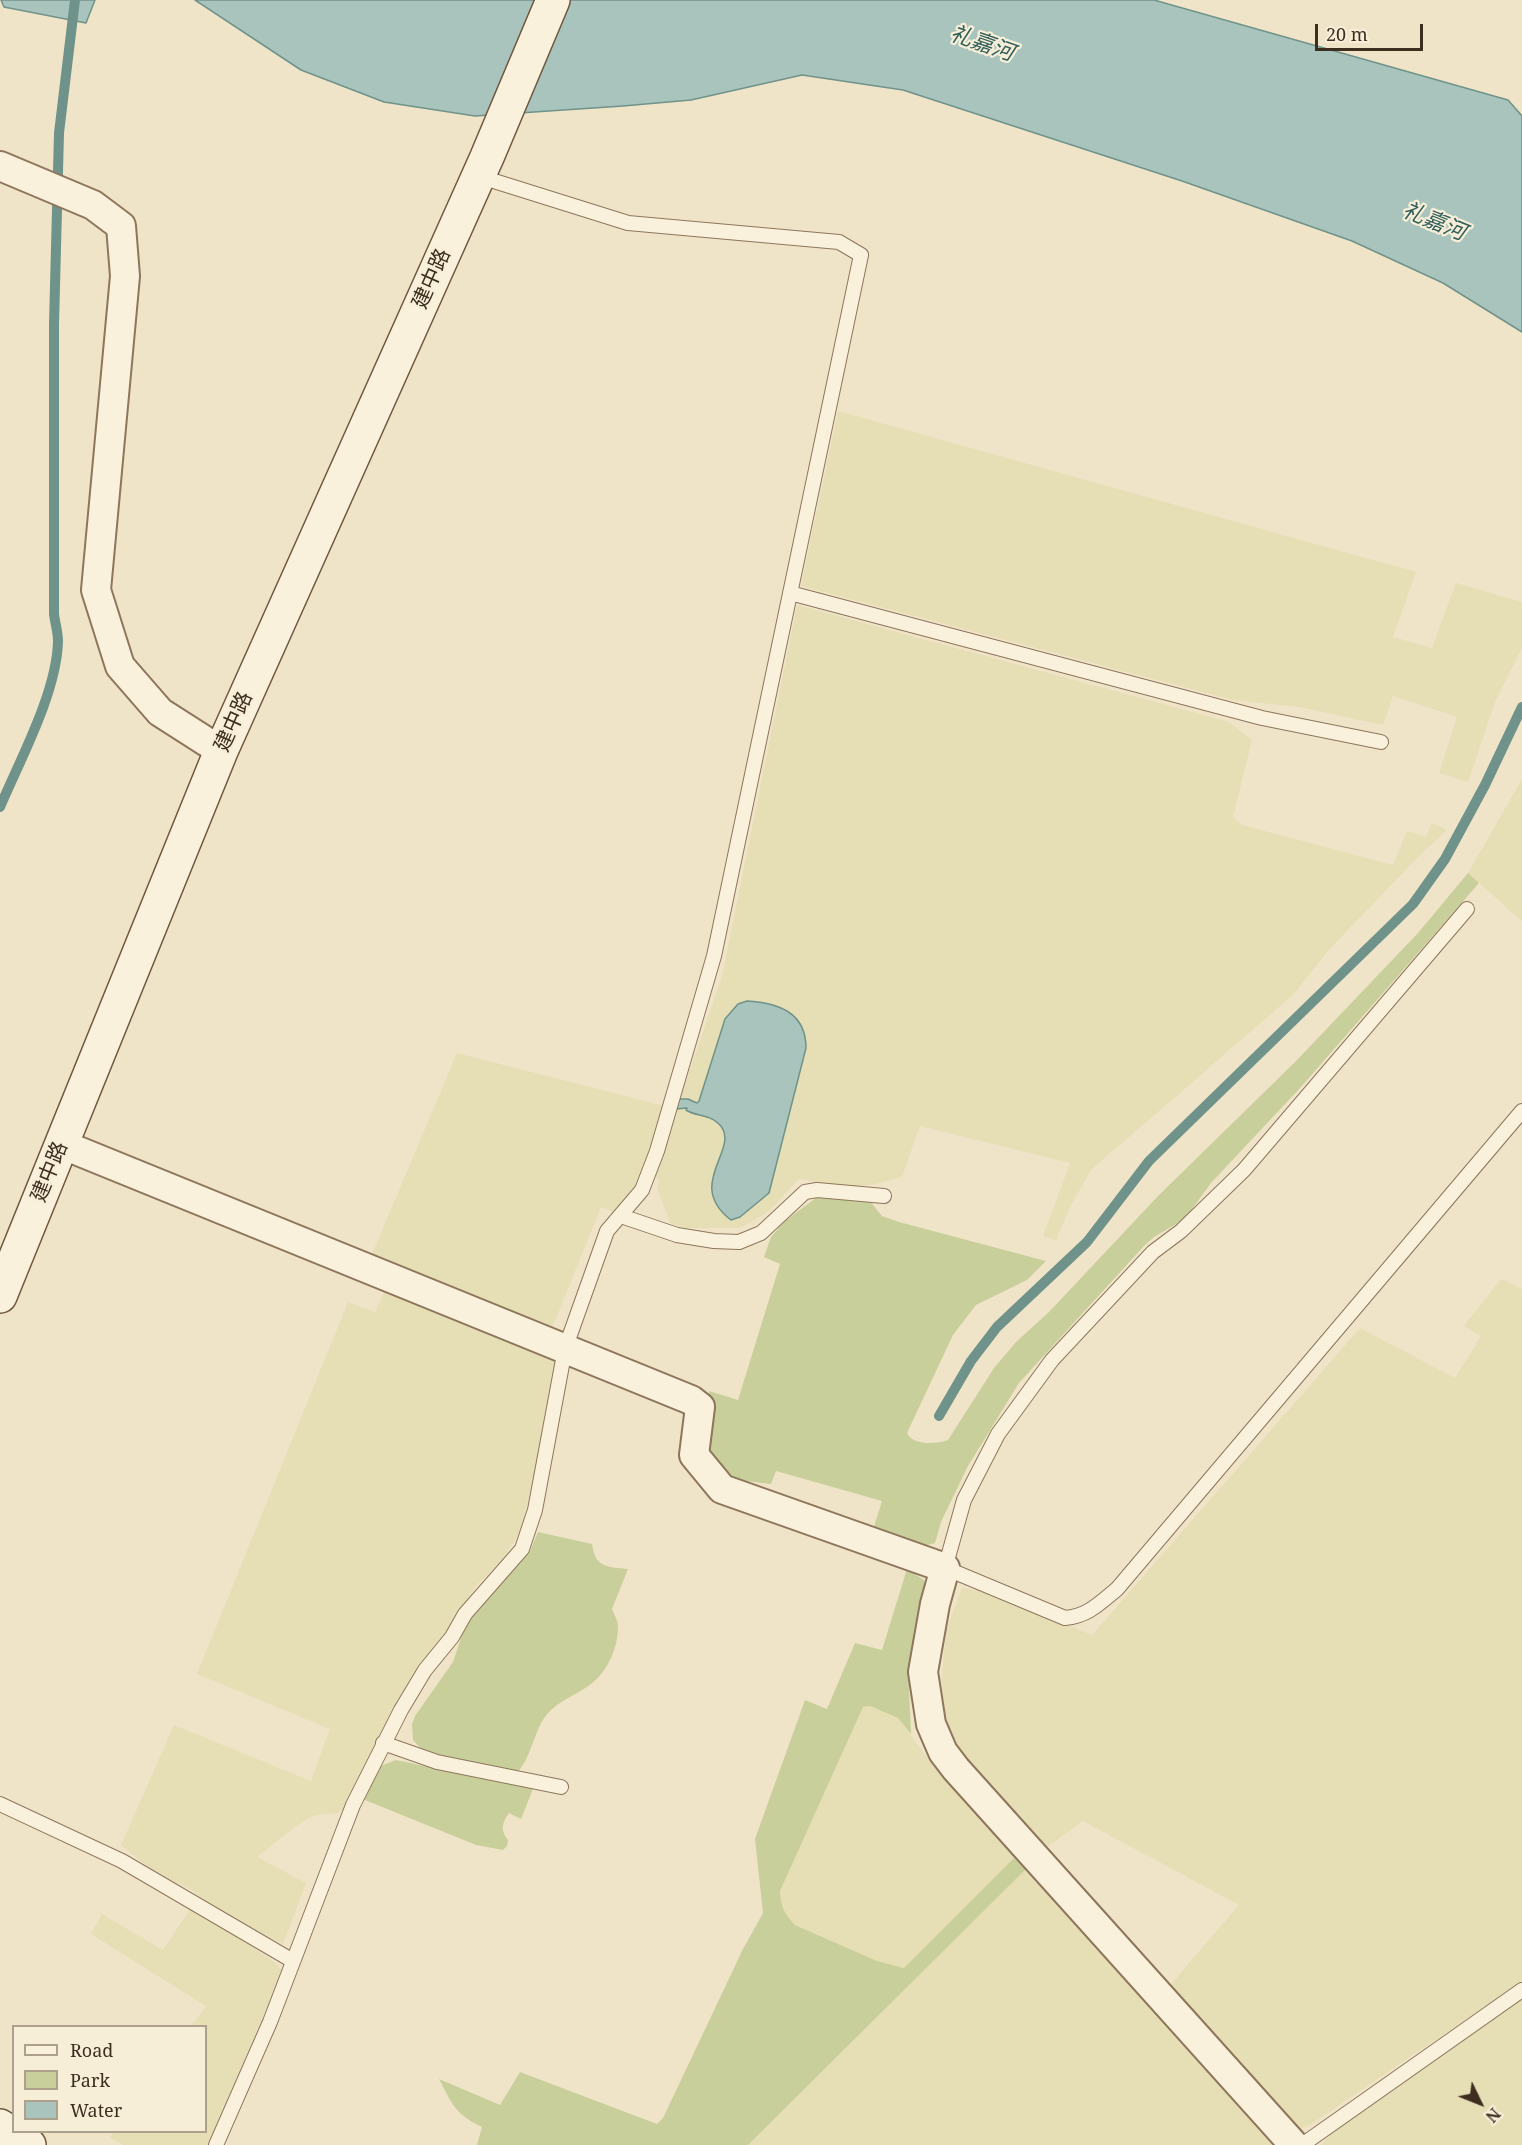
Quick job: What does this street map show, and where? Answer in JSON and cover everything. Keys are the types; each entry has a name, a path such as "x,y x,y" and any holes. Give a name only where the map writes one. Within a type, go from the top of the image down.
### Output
{"street":[{"name":"建中路","path":"0,1296 221,751 483,166 553,0"},
{"path":"0,166 34,182 93,204 121,226 125,276 96,590 120,666 160,711 221,751"},
{"path":"61,1144 692,1400 700,1407 694,1455 722,1489 945,1568 935,1604 923,1672 931,1724 944,1752 956,1769 1294,2145"},
{"path":"0,2126 29,2145"}],"lane":[{"path":"216,2145 270,2022 353,1805 383,1743 425,1670 452,1637 465,1614 522,1549 535,1510 565,1349 607,1231 642,1190 657,1151 714,956 861,255 839,242 628,223 483,166"},
{"path":"790,593 1262,718 1381,742"},
{"path":"1467,909 1244,1170 1181,1231 1153,1252 1053,1360 998,1434 964,1500 945,1568 1065,1618 1088,1613 1117,1589 1522,1112"},
{"path":"621,1216 677,1235 714,1241 739,1242 761,1233 805,1192 817,1190 884,1196"},
{"path":"383,1743 437,1762 561,1787"},
{"path":"0,1804 122,1861 293,1961"},
{"path":"1302,2145 1522,1990"}],"shaded area":[{"path":"838,411 1416,572 1393,637 1432,648 1456,583 1522,602 1522,648 1495,702 1468,782 1439,773 1457,717 1393,696 1383,725 1299,707 1233,700 801,586"},
{"path":"797,605 1229,722 1252,740 1233,817 1242,825 1393,865 1407,831 1426,837 1432,823 1447,830 1327,952 1294,994 1091,1170 1070,1207 1056,1240 1043,1236 1070,1163 920,1126 902,1177 858,1186 840,1186 799,1179 768,1212 740,1228 683,1228 670,1223 657,1187 660,1179 649,1174 622,1208 614,1212 601,1207 553,1326 370,1259 457,1053 676,1109 688,1108 711,1117 725,1132 726,1139 711,1181 735,1220 769,1193 806,1048 725,1019 699,1101 697,1103 688,1099 680,1099 722,976"},
{"path":"1522,779 1522,921 1468,873"},
{"path":"1501,1279 1522,1289 1522,1981 1310,2125 1302,2128 1294,2127 1166,1990 1239,1905 1083,1821 1044,1849 967,1765 947,1724 941,1686 946,1631 962,1588 988,1592 1092,1635 1360,1328 1455,1378 1481,1336 1464,1326"},
{"path":"387,1286 554,1352 555,1367 548,1413 522,1526 514,1542 501,1561 474,1588 448,1634 410,1683 376,1741 358,1783 343,1809 338,1813 309,1818 257,1857 306,1883 283,1944 226,1917 192,1890 154,1872 121,1845 174,1725 311,1781 330,1729 197,1674 348,1302 375,1312"},
{"path":"870,1706 898,1718 933,1765 1016,1856 905,1968 877,1961 795,1925 786,1916 780,1902 780,1891 859,1713 863,1707"},
{"path":"1027,1868 1277,2145 748,2145"},
{"path":"190,1909 235,1934 278,1965 281,1970 280,1978 207,2145 123,2145 110,2137 113,2133 207,2133 207,2025 192,2025 206,2006 91,1934 102,1914 163,1950"},
{"path":"1522,1993 1522,2145 1321,2145 1341,2122"}],"green space":[{"path":"1468,873 1479,883 1301,1087 1211,1183 1190,1212 1181,1221 1154,1237 1144,1246 1019,1383 968,1466 941,1522 935,1543 927,1545 871,1536 882,1501 776,1471 771,1484 729,1477 710,1456 709,1391 738,1400 780,1264 764,1257 771,1237 785,1221 816,1198 844,1197 870,1201 882,1216 899,1222 1046,1261 1027,1280 976,1305 953,1335 907,1433 920,1442 932,1443 948,1440 994,1368 1016,1342 1049,1312 1158,1196 1296,1061 1418,933"},
{"path":"538,1532 592,1544 599,1562 609,1567 628,1569 612,1609 617,1620 618,1634 607,1666 591,1684 553,1708 543,1720 524,1763 516,1773 502,1772 424,1752 413,1740 412,1724 415,1716 453,1662 462,1635 473,1613 523,1560 530,1551"},
{"path":"907,1569 924,1580 927,1590 913,1649 909,1688 911,1734 898,1718 870,1706 863,1707 780,1891 784,1910 795,1925 877,1961 904,1968 1016,1856 1027,1868 748,2145 477,2145 482,2127 466,2118 455,2108 439,2079 500,2105 520,2072 657,2124 663,2118 743,1949 763,1913 755,1839 805,1700 827,1709 855,1643 882,1650"},
{"path":"396,1760 533,1789 521,1819 509,1813 505,1820 503,1830 508,1840 507,1846 503,1850 476,1845 360,1798 378,1767"}],"water":[{"path":"1,0 95,0 86,23 4,7"},
{"name":"礼嘉河","path":"195,0 1154,0 1508,100 1522,116 1522,332 1443,283 1352,241 1182,181 903,90 802,75 691,100 475,116 384,102 301,70"},
{"path":"747,1001 779,1007 796,1018 805,1036 806,1048 769,1193 740,1217 731,1220 718,1206 712,1193 712,1180 724,1144 724,1133 719,1124 711,1119 690,1112 686,1110 687,1108 676,1109 680,1099 688,1099 697,1103 699,1101 725,1019 738,1004"}],"waterway":[{"path":"0,807 44,704 56,661 58,641 54,614 54,324 59,133 75,0"},
{"path":"939,1416 971,1361 997,1327 1087,1242 1149,1161 1413,904 1445,859 1485,785 1522,707"}]}
